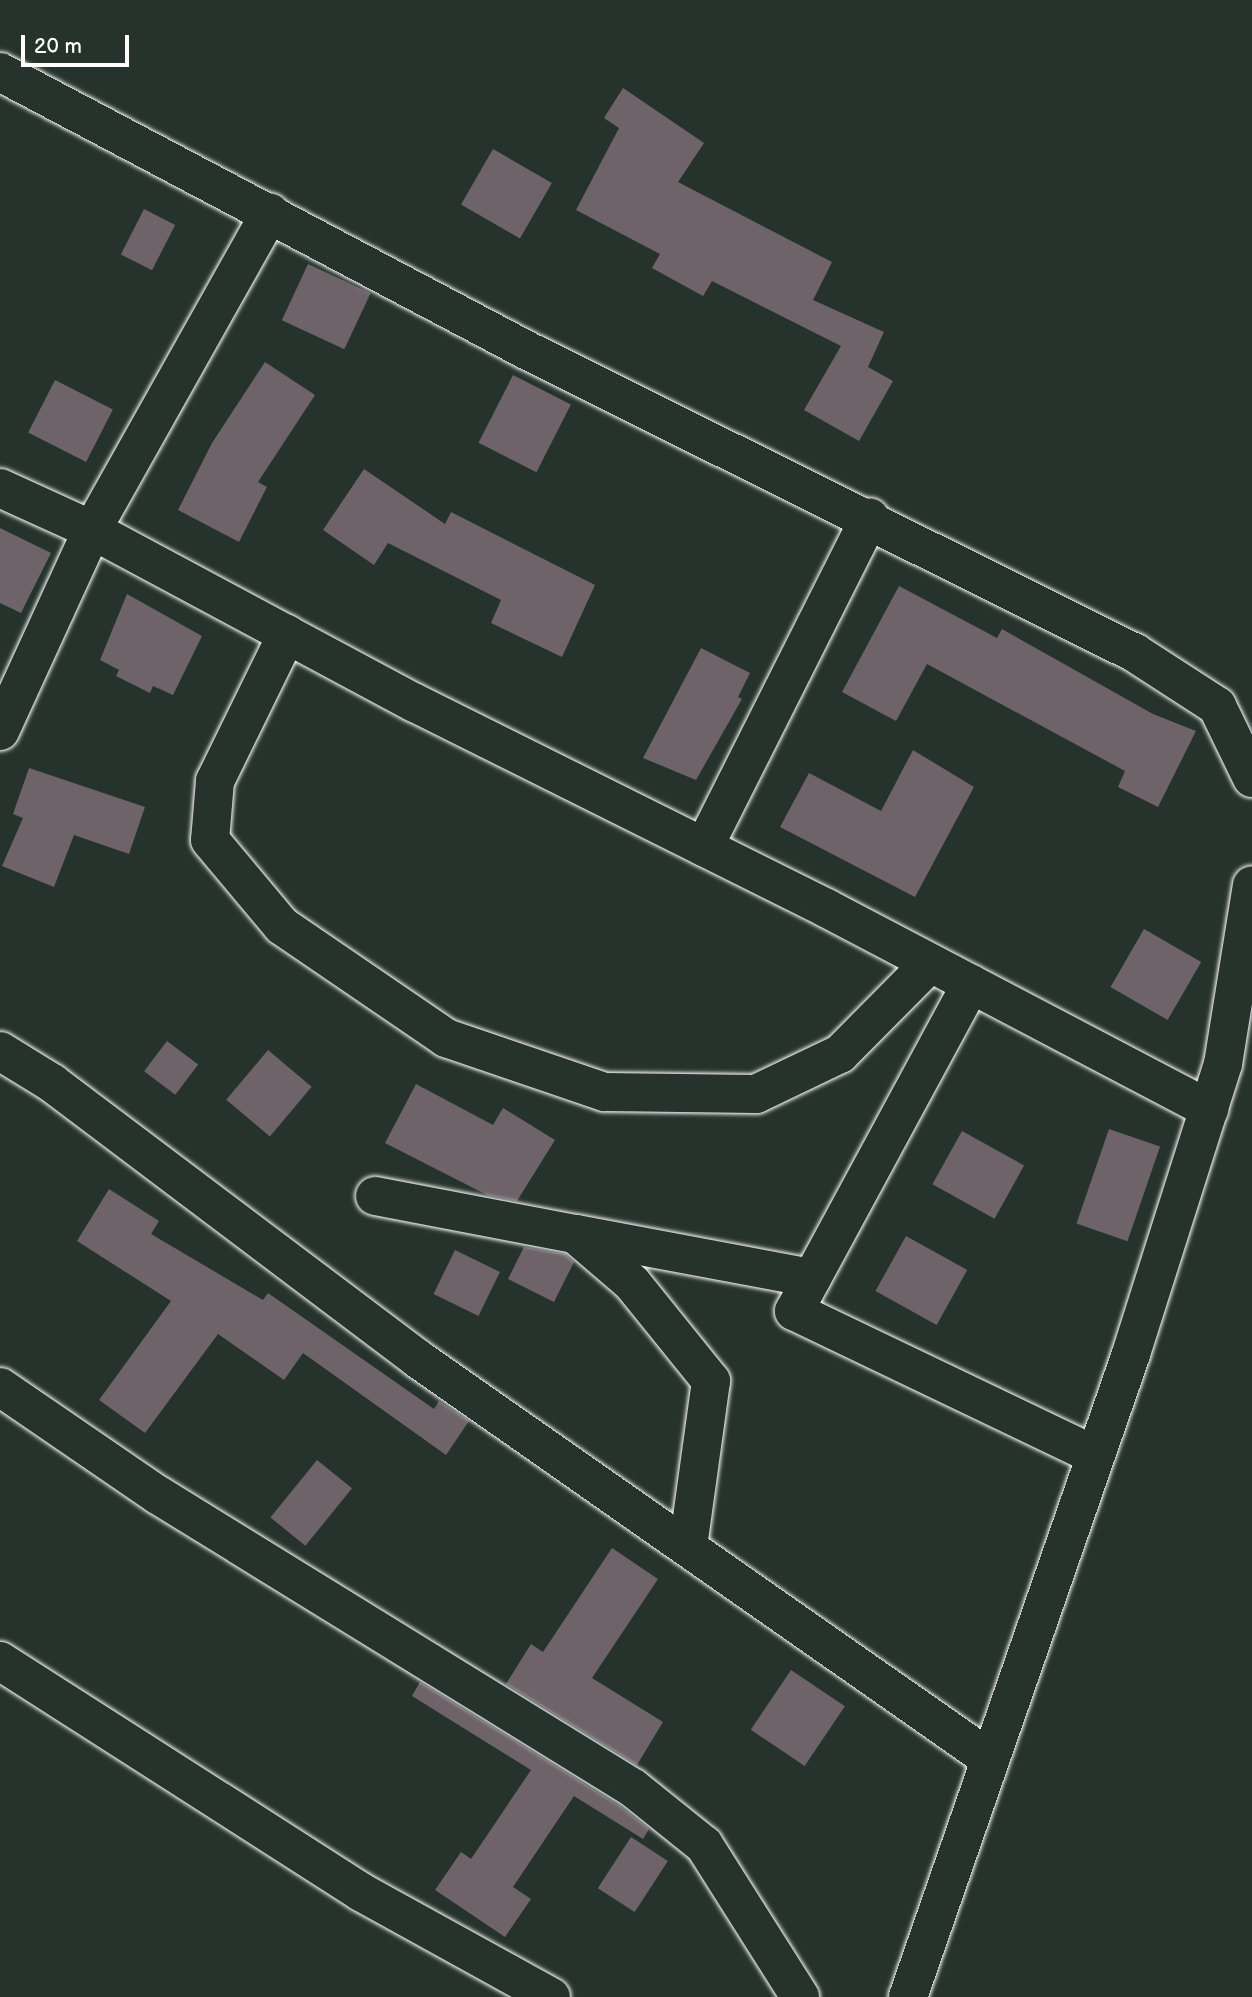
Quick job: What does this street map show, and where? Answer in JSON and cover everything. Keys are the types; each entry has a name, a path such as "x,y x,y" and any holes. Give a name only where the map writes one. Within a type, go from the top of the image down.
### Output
{"street":[{"path":"0,72 528,351 870,517 1135,653 1217,706 1252,778"},
{"path":"0,730 92,530 270,213"},
{"path":"0,488 92,530 287,634 971,984 1209,1109"},
{"path":"704,847 870,517"},
{"path":"287,634 215,781 211,839 282,926 446,1038 605,1092 756,1094 840,1054 930,963"},
{"path":"908,1997 1096,1455 1223,1064 1252,885"},
{"path":"971,984 794,1311 1096,1455"},
{"path":"0,1051 52,1083 418,1359 990,1759"},
{"path":"375,1196 812,1278"},
{"path":"575,1234 632,1283 711,1381 688,1546"},
{"path":"0,1387 158,1495 633,1788 704,1845 800,1997"},
{"path":"0,1661 361,1892 551,1997"}],"building":[{"path":"623,88 704,143 678,182 832,262 813,300 884,332 868,367 893,381 859,441 804,410 841,346 712,281 703,296 652,268 660,254 576,210 619,128 604,118"},
{"path":"493,149 552,183 520,238 461,204"},
{"path":"144,209 175,225 152,270 121,254"},
{"path":"308,264 371,293 344,349 282,320"},
{"path":"265,362 315,395 258,482 267,487 239,542 178,510 212,443"},
{"path":"513,375 571,405 536,472 478,443"},
{"path":"55,380 113,410 86,462 28,433"},
{"path":"364,469 445,524 451,512 595,585 562,657 491,623 501,600 388,543 374,565 323,530"},
{"path":"0,528 51,553 21,613 0,603"},
{"path":"899,586 997,638 1002,629 1153,714 1196,731 1158,807 1118,787 1125,771 927,664 896,721 842,692"},
{"path":"127,594 202,636 173,695 153,686 150,693 116,676 119,670 100,660"},
{"path":"701,648 750,673 738,697 742,699 696,780 643,758"},
{"path":"913,750 974,787 915,897 780,827 809,773 881,811"},
{"path":"29,768 145,807 129,854 74,835 54,887 2,866 23,818 13,814"},
{"path":"1144,929 1201,962 1168,1020 1110,987"},
{"path":"167,1041 198,1064 175,1095 144,1071"},
{"path":"268,1050 312,1087 270,1136 226,1100"},
{"path":"416,1084 493,1125 503,1108 555,1140 517,1201 487,1195 385,1143"},
{"path":"1109,1129 1160,1147 1128,1241 1076,1224"},
{"path":"962,1131 1024,1165 995,1219 932,1184"},
{"path":"109,1189 159,1221 151,1234 263,1300 268,1293 434,1409 439,1401 469,1421 446,1455 303,1353 284,1380 218,1334 145,1433 99,1400 171,1301 77,1241"},
{"path":"906,1236 967,1270 937,1325 875,1291"},
{"path":"524,1247 565,1254 574,1262 554,1302 508,1279"},
{"path":"455,1250 500,1272 478,1316 434,1294"},
{"path":"317,1460 352,1488 305,1546 270,1518"},
{"path":"612,1548 658,1579 592,1678 663,1722 637,1765 506,1684 531,1644 543,1652"},
{"path":"791,1670 845,1706 805,1766 751,1730"},
{"path":"420,1682 620,1806 649,1829 643,1839 574,1796 513,1887 531,1899 505,1937 435,1890 461,1852 471,1859 531,1770 412,1696"},
{"path":"631,1837 668,1861 635,1912 598,1888"}]}
